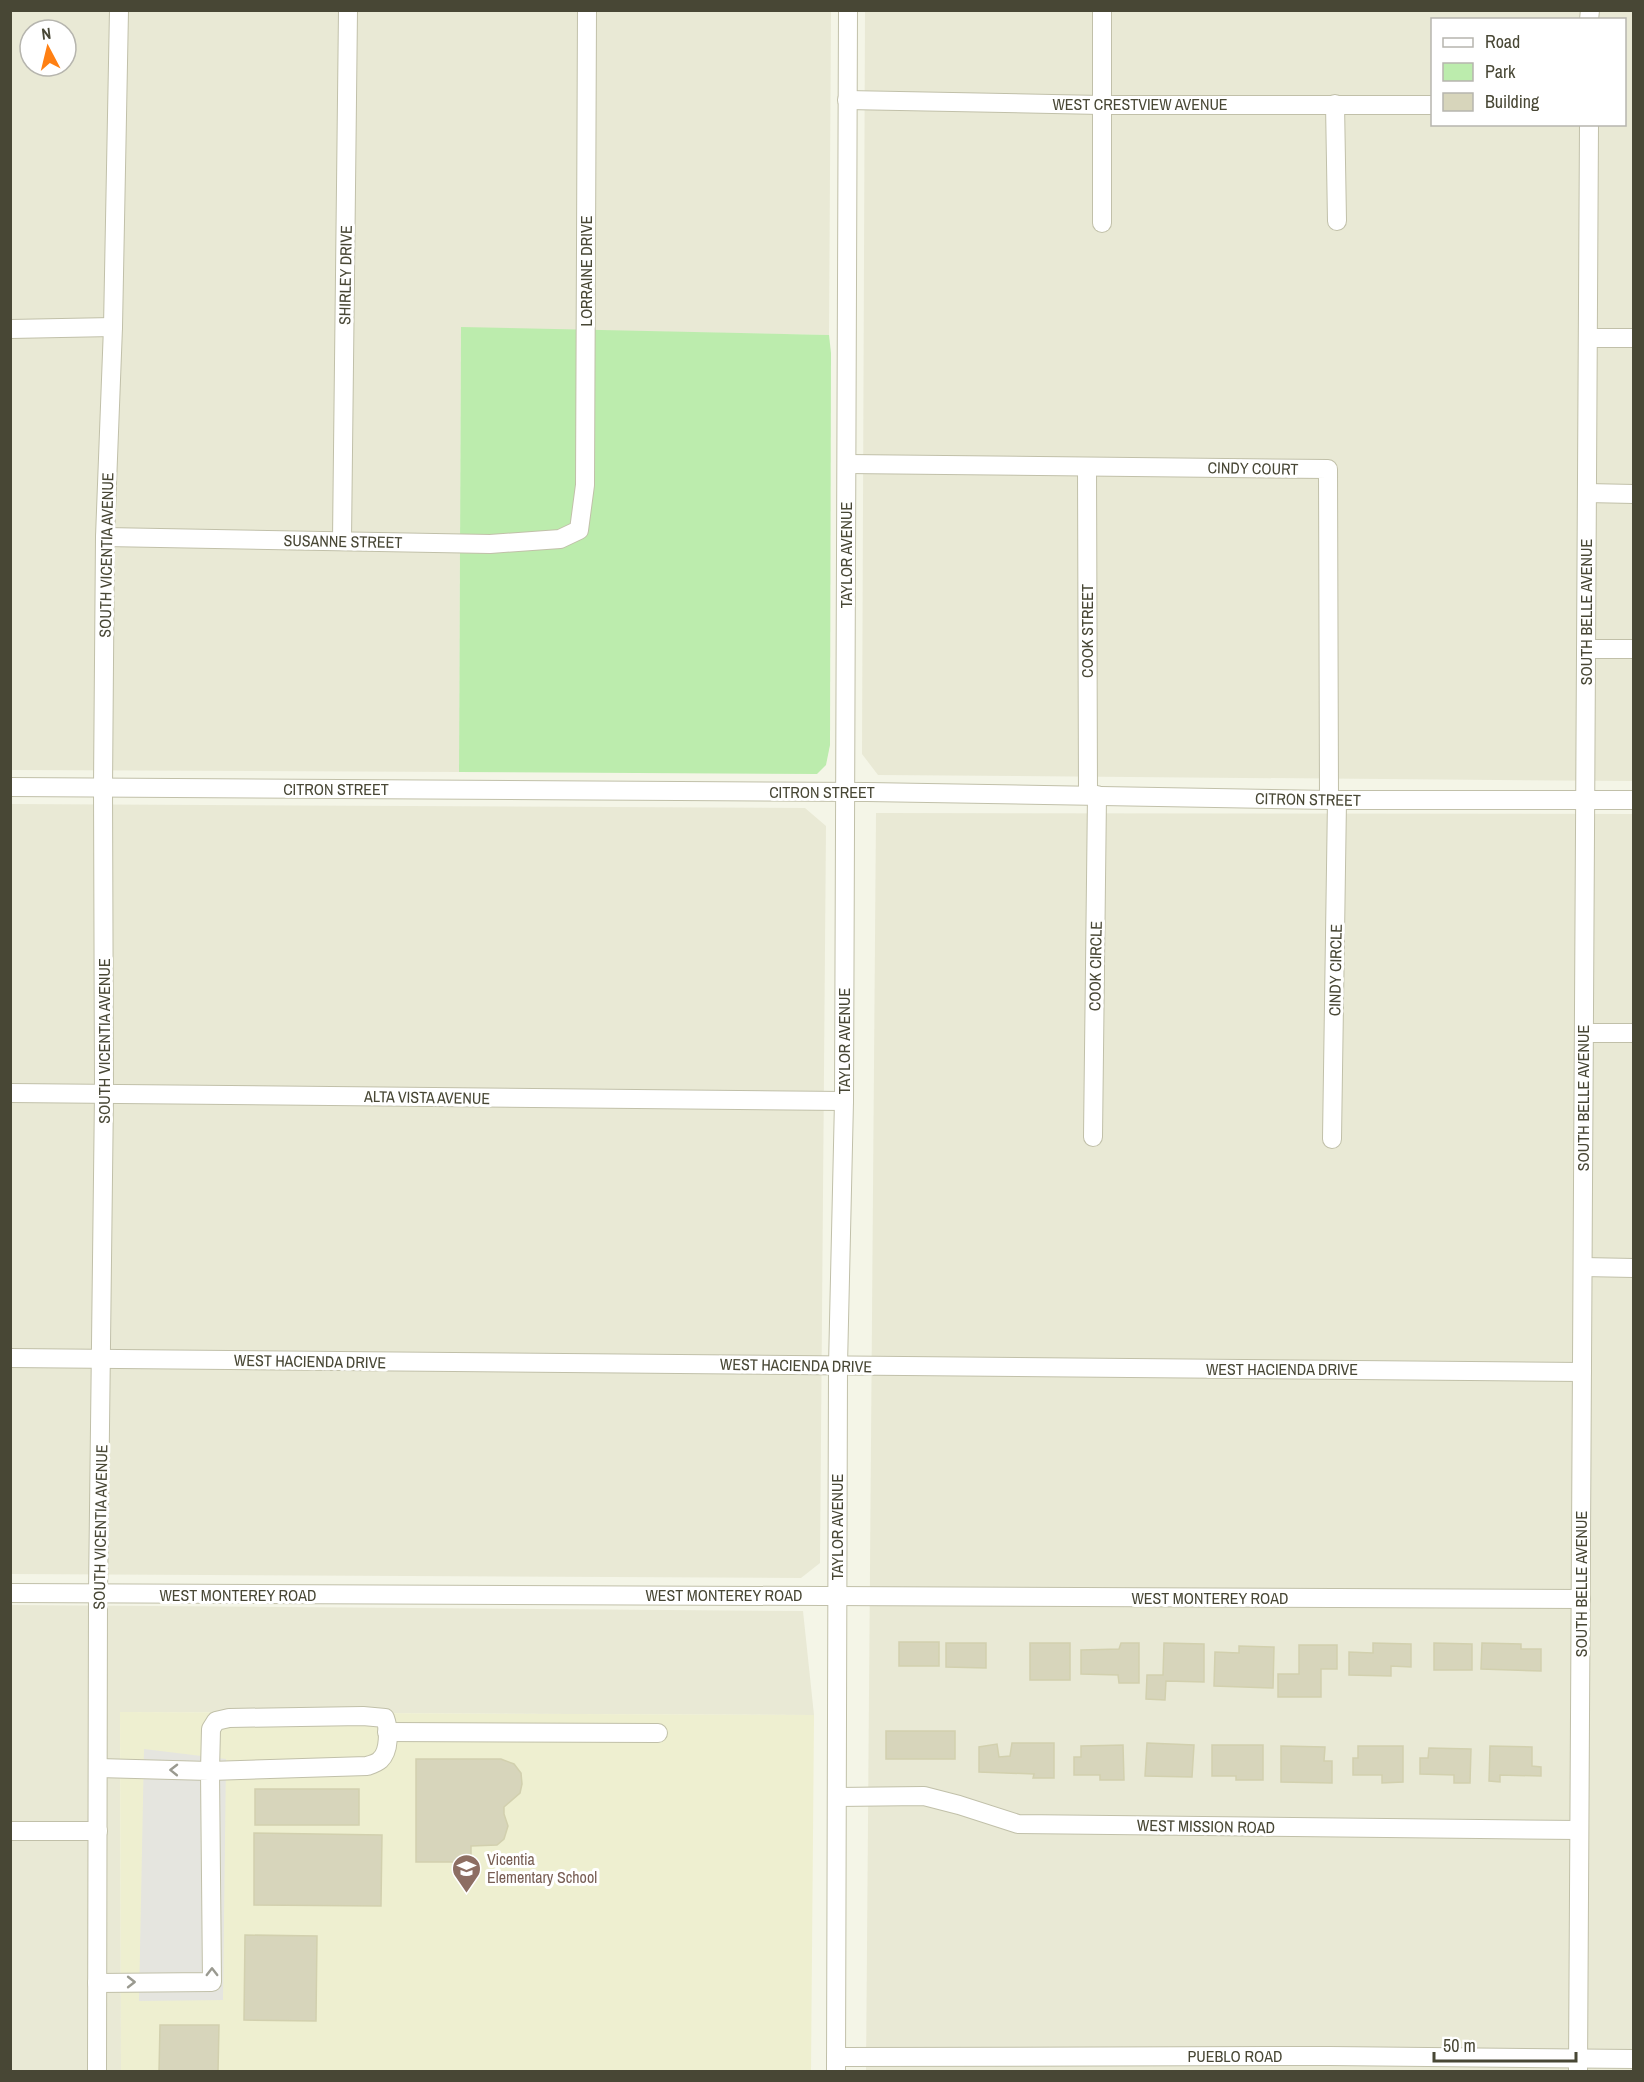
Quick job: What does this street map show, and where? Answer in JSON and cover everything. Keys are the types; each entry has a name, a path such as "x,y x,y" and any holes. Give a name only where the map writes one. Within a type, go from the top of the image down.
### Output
{"street":[{"name":"SOUTH VICENTIA AVENUE","path":"97,2072 104,1094 105,537 113,327 119,10"},
{"name":"SHIRLEY DRIVE","path":"342,540 348,10"},
{"name":"LORRAINE DRIVE","path":"579,530 585,485 587,10"},
{"name":"TAYLOR AVENUE","path":"836,2064 838,1366 844,1101 846,792 848,10"},
{"path":"1102,10 1102,223"},
{"name":"WEST CRESTVIEW AVENUE","path":"847,100 1101,105 1431,105"},
{"path":"1335,104 1336,221"},
{"name":"SOUTH BELLE AVENUE","path":"1578,2065 1589,126"},
{"path":"10,329 113,327"},
{"path":"1588,338 1634,338"},
{"name":"CINDY COURT","path":"847,464 1328,469 1333,800"},
{"name":"COOK STREET","path":"1087,466 1093,795"},
{"path":"1587,494 1634,494"},
{"name":"SUSANNE STREET","path":"105,537 490,544 560,539 579,530"},
{"path":"1586,649 1634,649"},
{"name":"CITRON STREET","path":"10,787 846,792 1333,800 1634,800"},
{"name":"COOK CIRCLE","path":"1093,795 1093,1137"},
{"name":"CINDY CIRCLE","path":"1332,1139 1333,800"},
{"path":"1584,1033 1634,1033"},
{"name":"ALTA VISTA AVENUE","path":"10,1093 844,1101"},
{"path":"1583,1267 1634,1268"},
{"name":"WEST HACIENDA DRIVE","path":"10,1358 1582,1372"},
{"name":"WEST MONTEREY ROAD","path":"10,1593 1581,1599"},
{"path":"97,1983 212,1982 210,1771 211,1729 216,1721 229,1718 363,1716 385,1718 387,1748 380,1760 367,1766 210,1771 98,1768"},
{"path":"387,1732 658,1733"},
{"name":"WEST MISSION ROAD","path":"837,1797 924,1796 959,1804 1017,1824 1579,1830"},
{"path":"10,1831 98,1831"},
{"name":"PUEBLO ROAD","path":"836,2064 1578,2065 1634,2059"}],"shaded area":[{"path":"11,11 831,11 829,335 461,328 459,772 11,770"},
{"path":"865,11 1633,11 1633,781 878,775 862,754"},
{"path":"11,804 805,808 826,826 820,1563 801,1578 11,1574"},
{"path":"876,813 1633,814 1633,2071 866,2072"},
{"path":"11,1605 803,1611 814,1715 120,1712 121,2071 11,2072"},
{"name":"Vicentia Elementary School","path":"120,1712 814,1715 811,2071 121,2071"},
{"path":"144,1749 226,1759 223,2000 139,2001"}],"green space":[{"path":"461,327 829,335 831,353 830,745 826,765 817,774 459,772"}],"building":[{"path":"899,1642 939,1642 939,1666 899,1666"},
{"path":"946,1643 986,1643 986,1668 946,1667"},
{"path":"1030,1643 1070,1643 1070,1680 1030,1680"},
{"path":"1121,1643 1139,1643 1139,1683 1119,1683 1118,1675 1081,1674 1081,1650 1119,1649"},
{"path":"1164,1643 1204,1644 1204,1682 1166,1681 1165,1700 1146,1699 1147,1675 1163,1675"},
{"path":"1373,1643 1411,1644 1411,1667 1391,1666 1391,1676 1349,1675 1349,1652 1373,1653"},
{"path":"1434,1643 1472,1644 1472,1670 1434,1670"},
{"path":"1482,1643 1521,1644 1521,1649 1541,1649 1541,1671 1481,1669"},
{"path":"1299,1645 1337,1645 1337,1669 1321,1669 1321,1697 1278,1697 1278,1674 1299,1674"},
{"path":"1239,1646 1274,1647 1273,1688 1214,1686 1215,1652 1239,1653"},
{"path":"886,1731 955,1731 955,1759 886,1759"},
{"path":"1012,1743 1054,1743 1054,1778 1033,1778 1034,1774 979,1772 979,1747 997,1744 999,1757 1010,1756"},
{"path":"1147,1743 1194,1745 1192,1777 1145,1776"},
{"path":"1123,1745 1124,1780 1100,1780 1100,1775 1074,1775 1074,1757 1081,1757 1081,1746"},
{"path":"1212,1745 1263,1745 1263,1780 1236,1780 1236,1776 1212,1776"},
{"path":"1281,1746 1325,1747 1324,1761 1332,1761 1332,1783 1281,1782"},
{"path":"1358,1746 1403,1746 1403,1782 1382,1783 1382,1775 1353,1775 1353,1758 1358,1758"},
{"path":"1490,1746 1532,1747 1532,1766 1541,1767 1541,1776 1500,1775 1500,1782 1489,1781"},
{"path":"1429,1748 1471,1749 1470,1783 1454,1783 1454,1775 1420,1774 1420,1758 1428,1758"},
{"path":"416,1759 501,1759 514,1764 521,1773 522,1784 520,1793 504,1807 508,1826 504,1839 497,1845 471,1846 471,1862 416,1862"},
{"path":"255,1789 359,1789 359,1825 255,1825"},
{"path":"254,1833 382,1835 381,1906 254,1905"},
{"path":"245,1935 317,1936 316,2021 244,2020"},
{"path":"160,2025 219,2025 218,2072 159,2072"}],"place":[{"name":"Vicentia Elementary School","path":"466,1894"}]}
